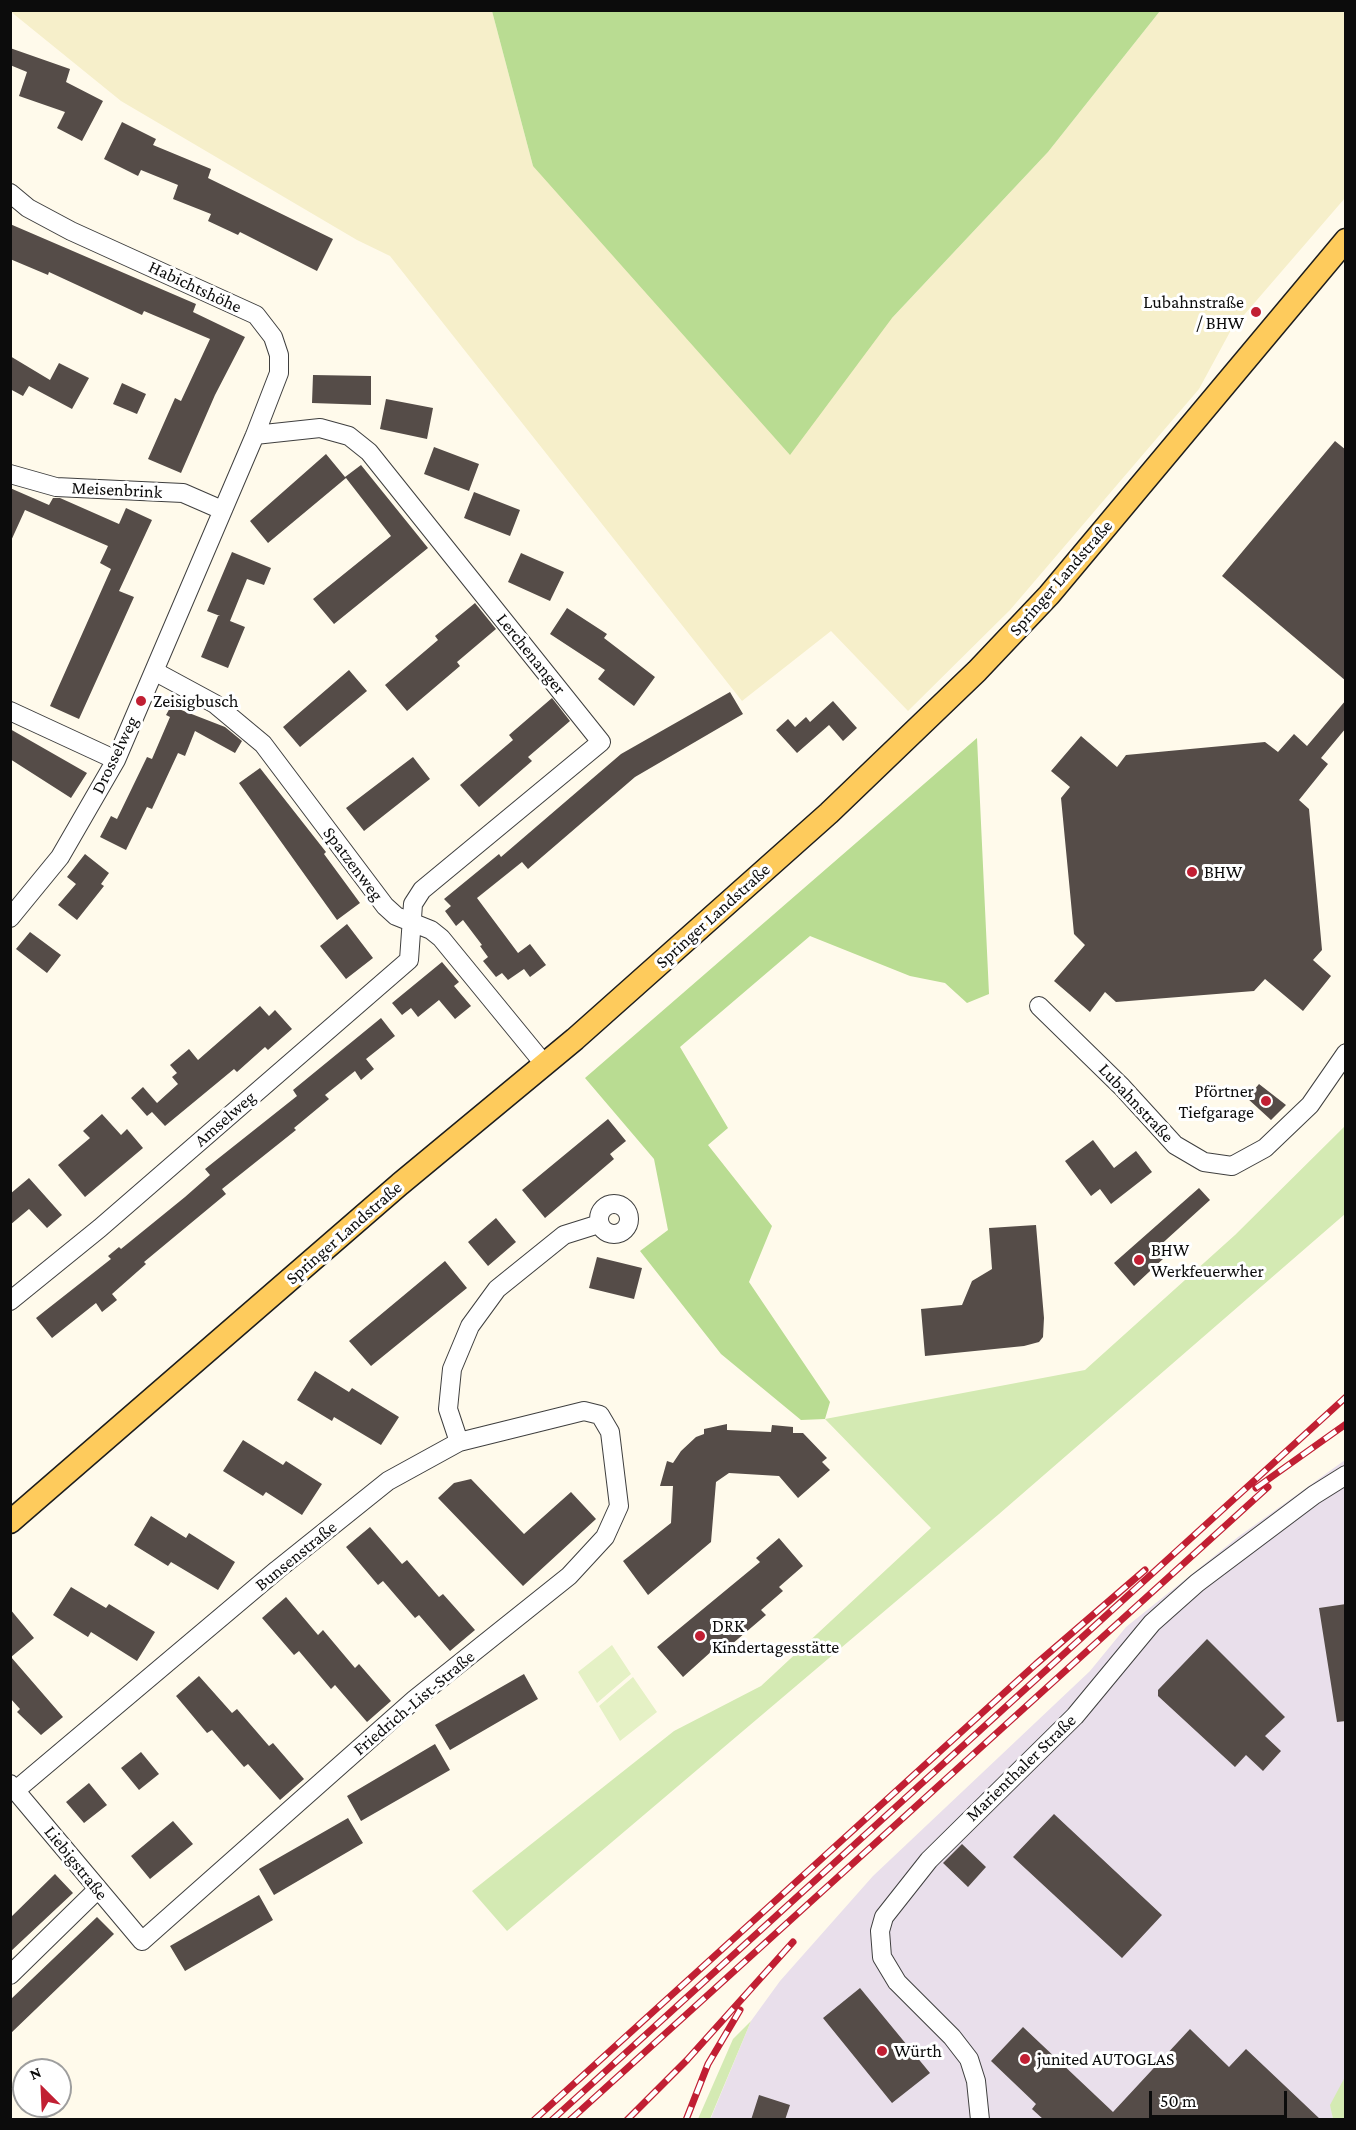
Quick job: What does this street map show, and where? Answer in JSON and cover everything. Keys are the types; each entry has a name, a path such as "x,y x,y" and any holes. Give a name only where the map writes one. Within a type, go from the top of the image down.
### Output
{"main road":[{"name":"Springer Landstraße","path":"10,1522 400,1184 545,1065 829,813 977,671 1049,595 1338,255 1346,240"}],"street":[{"name":"Habichtshöhe","path":"10,193 28,208 71,231 256,315 273,337 279,374 222,510"},
{"name":"Lerchenanger","path":"255,435 320,428 349,436 369,452 601,742 422,890 414,904 411,921"},
{"name":"Meisenbrink","path":"10,474 56,487 183,493 222,510"},
{"name":"Drosselweg","path":"10,918 60,857 116,760 222,510"},
{"name":"Spatzenweg","path":"154,670 215,704 263,744 385,906 396,915 431,930 441,938 545,1065"},
{"path":"10,711 116,760"},
{"name":"Amselweg","path":"10,1301 100,1228 409,960 411,921"},
{"name":"Lubahnstraße","path":"1039,1006 1122,1087 1175,1145 1204,1162 1232,1166 1265,1148 1310,1105 1346,1053"},
{"path":"459,1442 448,1409 452,1369 470,1326 497,1288 547,1248 564,1235 599,1224"},
{"name":"Bunsenstraße","path":"13,1787 388,1481 459,1442 584,1411 600,1414 610,1432"},
{"name":"Friedrich-List-Straße","path":"142,1941 415,1699 569,1576 605,1537 619,1506 610,1432"},
{"name":"Marienthaler Straße","path":"980,2120 976,2081 969,2059 952,2037 897,1982 882,1957 879,1944 884,1917 929,1860 1075,1716 1152,1623 1197,1583 1314,1495 1346,1475"},
{"name":"Liebigstraße","path":"13,1787 142,1941"},
{"path":"10,1975 97,1890"}],"shaded area":[{"path":"10,11 492,11 533,166 892,318 1048,152 1160,11 1345,11 1345,198 1231,330 1199,389 1010,610 908,711 831,631 742,701 390,256 357,240 121,101"},
{"path":"1345,1460 1346,2077 1331,2105 1333,2119 710,2120 751,2021 780,1981 873,1876 1090,1671 1126,1627 1238,1537"}],"green space":[{"path":"492,10 1160,11 1048,152 892,318 790,455 533,166"},
{"path":"977,738 989,994 967,1003 945,983 910,976 810,936 680,1047 728,1128 708,1145 772,1226 749,1282 830,1402 825,1419 801,1420 721,1354 640,1251 668,1230 654,1159 585,1078"},
{"path":"1345,1126 1345,1214 999,1514 507,1931 472,1891 674,1731 761,1686 931,1528 825,1419 1085,1370 1235,1235"},
{"path":"612,1645 631,1674 597,1703 578,1672"},
{"path":"633,1677 657,1712 620,1741 599,1706"},
{"path":"751,2021 710,2119 698,2119 733,2039"},
{"path":"1345,2077 1345,2119 1333,2119 1330,2105"}],"building":[{"path":"10,48 70,69 66,82 103,101 82,141 57,128 65,112 19,96 27,72 10,65"},
{"path":"122,122 156,139 153,145 211,169 208,178 333,239 317,271 240,232 238,235 208,221 211,214 173,199 178,185 141,170 138,176 104,159"},
{"path":"10,224 196,304 193,312 245,337 215,395 181,473 148,459 175,398 181,401 210,339 144,311 142,315 49,272 48,275 10,259"},
{"path":"10,356 50,380 59,363 89,378 72,409 29,386 23,396 10,389"},
{"path":"313,375 371,376 371,405 312,403"},
{"path":"122,383 146,394 137,414 113,404"},
{"path":"386,399 433,408 427,439 380,429"},
{"path":"1335,441 1346,450 1346,681 1222,576"},
{"path":"434,447 479,464 469,491 424,474"},
{"path":"326,454 345,477 361,465 428,548 334,624 313,599 391,536 346,478 268,543 250,521"},
{"path":"10,488 49,505 53,498 60,498 119,524 126,508 152,520 119,591 134,597 79,719 50,706 111,569 100,563 108,546 25,510 10,543"},
{"path":"474,492 520,510 510,536 464,518"},
{"path":"232,552 271,568 264,585 247,579 230,621 245,627 228,668 201,657 218,616 220,616 207,611"},
{"path":"521,553 564,572 550,601 508,582"},
{"path":"475,603 496,629 457,662 460,666 407,711 385,685 438,640 435,636"},
{"path":"567,608 607,634 604,638 655,677 634,706 598,679 605,670 550,634"},
{"path":"349,670 367,691 300,747 283,727"},
{"path":"730,692 743,714 635,777 528,869 522,862 477,898 518,953 530,944 546,965 530,977 524,969 508,980 502,973 496,977 483,961 488,957 480,946 482,945 463,920 456,926 445,911 451,906 444,899 499,854 501,857 621,754"},
{"path":"552,698 570,721 528,757 532,761 479,807 460,785 513,740 509,735"},
{"name":"BHW","path":"1346,700 1346,728 1321,758 1328,764 1299,800 1309,809 1322,950 1313,960 1331,976 1303,1011 1265,979 1254,991 1116,1002 1105,992 1090,1012 1054,981 1085,945 1074,934 1061,798 1070,787 1051,771 1081,736 1117,767 1126,755 1265,742 1278,752 1294,734 1307,746"},
{"path":"833,701 857,728 843,741 829,725 797,753 776,730 788,719 795,727 806,717 810,722"},
{"path":"171,706 225,727 242,741 235,753 195,731 185,756 178,753 152,809 147,807 126,850 100,837 111,816 117,819 147,757 152,759 170,717 166,715"},
{"path":"10,729 87,773 71,798 10,759"},
{"path":"413,757 430,779 364,831 346,808"},
{"path":"260,768 326,852 324,854 360,903 337,920 239,783"},
{"path":"85,854 109,873 101,884 104,886 77,920 58,905 76,884 67,877"},
{"path":"347,924 373,958 346,979 320,946"},
{"path":"30,932 61,955 47,973 16,949"},
{"path":"442,962 459,982 454,986 471,1006 455,1019 439,1000 418,1017 411,1008 402,1015 392,1003"},
{"path":"260,1006 269,1016 275,1010 292,1029 268,1050 265,1047 237,1072 234,1069 165,1126 152,1112 147,1116 131,1098 143,1087 157,1103 178,1084 172,1077 177,1073 170,1065 189,1049 198,1060"},
{"path":"381,1018 395,1036 366,1059 374,1069 361,1080 355,1071 325,1095 329,1099 294,1128 296,1130 222,1189 226,1194 144,1262 146,1264 112,1294 117,1300 102,1312 96,1303 52,1338 36,1318 111,1259 108,1256 119,1247 121,1249 185,1197 210,1175 205,1169 297,1096 293,1090"},
{"name":"Pförtner Tiefgarage","path":"1259,1084 1286,1105 1271,1120 1247,1098"},
{"path":"102,1114 121,1135 127,1129 143,1148 85,1197 58,1165 90,1138 83,1131"},
{"path":"608,1119 626,1141 610,1154 614,1159 545,1218 522,1190"},
{"path":"1093,1140 1114,1168 1136,1151 1152,1172 1111,1204 1100,1189 1091,1196 1065,1161"},
{"path":"29,1178 62,1215 47,1228 29,1209 10,1225 10,1194"},
{"path":"1199,1188 1210,1200 1156,1249 1164,1258 1134,1286 1114,1263"},
{"path":"496,1218 516,1242 488,1266 468,1242"},
{"path":"1036,1225 1044,1318 1043,1337 1039,1342 1024,1346 925,1356 921,1309 962,1305 972,1281 992,1269 989,1228"},
{"path":"597,1257 642,1268 634,1299 589,1288"},
{"path":"445,1261 467,1288 371,1366 349,1341"},
{"path":"315,1371 349,1392 352,1388 399,1417 381,1445 334,1417 332,1421 297,1400"},
{"path":"727,1424 727,1430 771,1432 772,1425 793,1427 793,1433 803,1433 827,1458 822,1462 830,1470 798,1498 779,1476 729,1473 716,1482 711,1542 648,1595 623,1561 671,1523 673,1486 660,1486 667,1461 673,1463 681,1451 696,1437 704,1434 704,1429"},
{"path":"243,1440 283,1465 286,1461 322,1484 302,1515 266,1492 263,1496 223,1471"},
{"path":"471,1479 524,1534 571,1492 596,1519 523,1586 438,1498 454,1483"},
{"path":"151,1516 186,1538 189,1533 235,1562 218,1590 171,1562 168,1566 134,1545"},
{"path":"370,1527 402,1564 407,1560 439,1597 443,1594 475,1630 450,1651 419,1615 415,1618 383,1581 378,1585 346,1547"},
{"path":"779,1538 803,1566 779,1587 783,1591 761,1610 766,1615 718,1656 713,1650 683,1677 657,1647 760,1562 756,1558"},
{"path":"71,1587 106,1608 109,1604 155,1632 137,1661 91,1632 88,1637 53,1615"},
{"path":"286,1597 318,1635 323,1630 355,1668 359,1664 391,1701 367,1722 335,1685 331,1689 299,1651 294,1655 262,1618"},
{"path":"1346,1604 1346,1721 1337,1722 1319,1608"},
{"path":"10,1609 34,1638 11,1657 63,1717 41,1735 17,1712 20,1709 10,1698"},
{"path":"1207,1639 1285,1717 1265,1736 1281,1751 1263,1771 1246,1755 1235,1767 1158,1696 1158,1690"},
{"path":"524,1674 538,1699 450,1750 435,1725"},
{"path":"199,1676 232,1713 237,1709 269,1746 273,1743 304,1779 280,1800 248,1764 244,1767 212,1730 207,1733 176,1696"},
{"path":"435,1744 450,1770 361,1821 347,1796"},
{"path":"141,1752 159,1774 139,1790 121,1768"},
{"path":"89,1783 107,1805 84,1823 66,1802"},
{"path":"1054,1814 1162,1915 1122,1958 1013,1857"},
{"path":"348,1818 363,1843 274,1895 259,1869"},
{"path":"173,1821 193,1844 150,1879 131,1856"},
{"path":"962,1844 986,1867 968,1887 943,1863"},
{"path":"55,1874 73,1893 10,1952 10,1918"},
{"path":"259,1895 273,1920 185,1971 170,1946"},
{"path":"97,1917 114,1934 10,2034 10,2000"},
{"path":"860,1988 930,2073 892,2103 823,2018"},
{"path":"1023,2027 1113,2112 1190,2029 1229,2067 1246,2049 1321,2120 1044,2120 1032,2109 1036,2104 991,2061"},
{"path":"759,2095 790,2105 785,2120 751,2120"}],"railway":[{"path":"552,2120 1346,1397"},
{"path":"1256,1488 1346,1424"},
{"path":"570,2120 1268,1487"},
{"path":"534,2120 1036,1664 1145,1570"},
{"path":"627,2120 687,2060 793,1942"},
{"path":"686,2120 708,2064 740,2010"}],"place":[{"name":"Lubahnstraße / BHW","path":"1256,312"},
{"name":"Zeisigbusch","path":"141,701"},
{"name":"BHW","path":"1192,872"},
{"name":"Pförtner Tiefgarage","path":"1266,1101"},
{"name":"BHW Werkfeuerwher","path":"1139,1260"},
{"name":"DRK Kindertagesstätte","path":"700,1636"},
{"name":"Würth","path":"882,2051"},
{"name":"junited AUTOGLAS","path":"1025,2059"}]}
